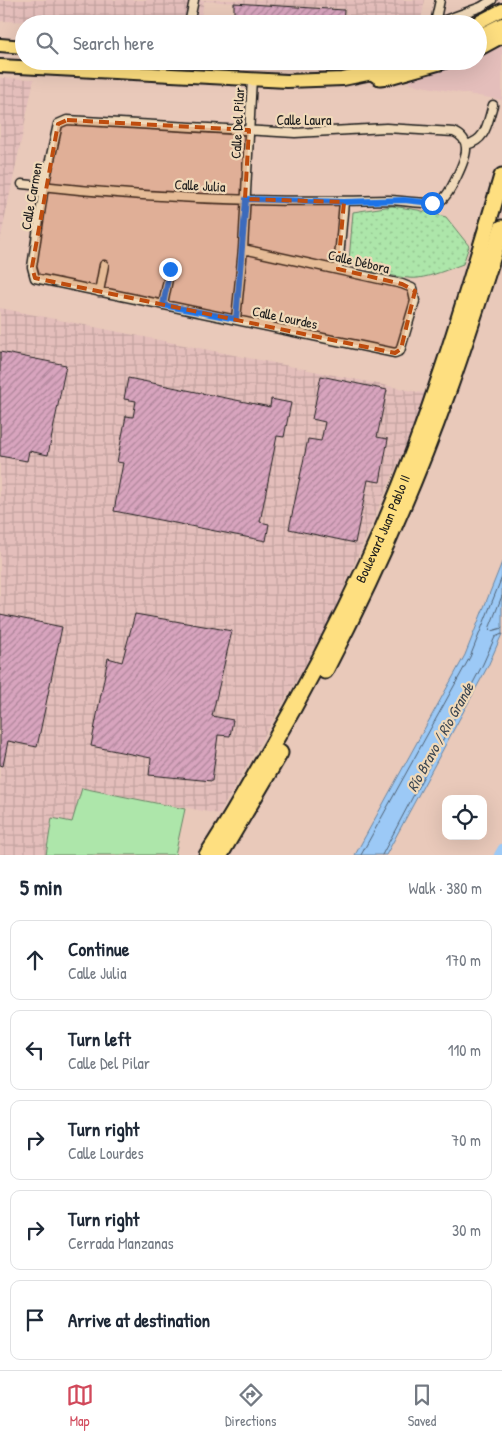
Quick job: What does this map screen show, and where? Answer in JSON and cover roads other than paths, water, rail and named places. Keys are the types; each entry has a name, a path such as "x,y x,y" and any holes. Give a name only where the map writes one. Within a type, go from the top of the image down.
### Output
{"highway":[{"path":"487,43 502,35"},
{"path":"374,73 380,77 411,70"},
{"name":"Boulevard Juan Pablo II","path":"206,855 225,828 309,681 370,558 430,407 474,272 502,176"},
{"name":"Boulevard Juan Pablo II","path":"220,855 321,678 380,562 447,395 502,228"}],"main road":[{"path":"487,18 502,10"},
{"path":"487,32 502,24"},
{"path":"0,45 15,44"},
{"path":"0,66 15,67"},
{"path":"84,70 323,81 384,70"}],"street":[{"path":"192,15 194,0"},
{"path":"436,15 440,0"},
{"path":"459,15 481,7 492,0"},
{"name":"Calle Del Pilar","path":"236,319 243,250 252,78"},
{"path":"466,145 475,143 482,138 493,105"},
{"name":"Calle Laura","path":"67,120 295,133 386,128 435,130 458,133 463,137 466,145"},
{"name":"Calle Carmen","path":"38,280 33,274 32,267 44,186 57,126 60,122 67,120"},
{"name":"Calle Julia","path":"22,184 92,192 246,199 437,202 446,196 466,153 466,145"},
{"path":"338,269 344,202"},
{"name":"Calle Débora","path":"243,250 338,269 412,288 415,291 415,302 403,343"},
{"path":"99,292 104,265"},
{"path":"163,305 170,269"},
{"name":"Calle Lourdes","path":"38,280 395,353 400,351 403,343"}],"water":[{"name":"Río Bravo / Rio Grande","path":"502,562 502,634 488,666 386,855 355,855 465,655"}],"waterway":[{"path":"498,855 502,848"}]}
